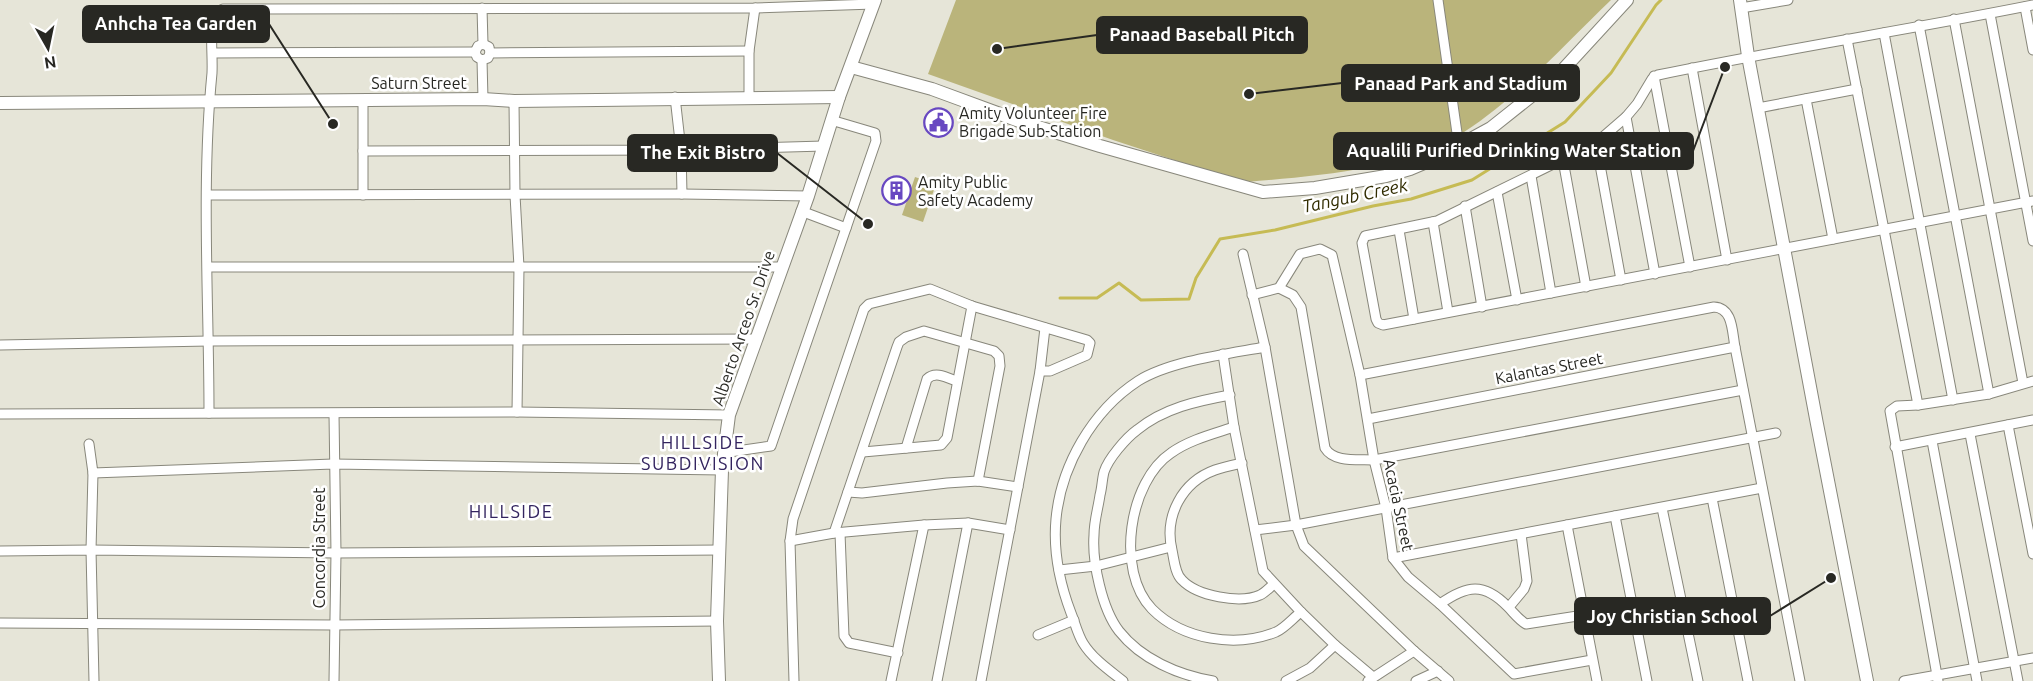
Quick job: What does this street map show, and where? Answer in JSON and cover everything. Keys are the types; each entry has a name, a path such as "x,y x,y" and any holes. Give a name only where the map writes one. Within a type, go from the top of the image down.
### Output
{"street":[{"path":"1438,0 1459,147"},
{"path":"851,67 932,89 1022,122 1100,146 1263,192 1315,188 1386,176 1427,162 1491,128 1559,74 1627,0"},
{"path":"1788,0 1740,4 1816,424 1867,681"},
{"path":"209,413 207,195 209,101 213,53 211,26 215,14 223,9 755,8 874,2"},
{"name":"Alberto Arceo Sr. Drive","path":"719,681 717,621 722,470 729,415 808,196 838,97 874,2"},
{"path":"2029,202 1383,325 1378,323 1362,243 1365,236 1433,222 1596,143 1626,117 1654,76 1748,56 1785,52 2029,6 2033,50"},
{"path":"482,8 483,44"},
{"path":"749,98 749,51 755,8"},
{"path":"1990,14 2029,202 2033,241"},
{"path":"1954,19 2023,384"},
{"path":"1919,25 1989,394"},
{"path":"1884,33 1953,400"},
{"path":"1847,39 1918,405"},
{"path":"213,53 478,56 488,58 489,47 483,44 476,47 478,56 483,99"},
{"path":"490,53 749,51"},
{"path":"1692,68 1727,260"},
{"path":"1654,76 1690,267"},
{"path":"1758,108 1857,89"},
{"path":"675,97 681,150 681,194"},
{"name":"Saturn Street","path":"0,103 838,97"},
{"path":"1806,99 1833,239"},
{"path":"363,100 363,195"},
{"path":"514,101 515,195 519,267 517,412"},
{"path":"1626,117 1656,274"},
{"path":"723,453 771,446 877,136 875,133 831,120"},
{"path":"1596,143 1621,280"},
{"path":"363,151 681,150 824,146"},
{"path":"1563,160 1586,287"},
{"path":"1531,176 1551,293"},
{"path":"1497,192 1517,300"},
{"path":"207,195 808,196"},
{"path":"1465,206 1482,307"},
{"path":"801,212 846,228"},
{"path":"1433,222 1448,312"},
{"path":"1399,230 1414,319"},
{"name":"Acacia Street","path":"1279,288 1300,254 1320,249 1332,255 1360,375 1374,460 1386,508 1393,558 1408,577 1440,604 1511,677 1592,660"},
{"path":"1243,254 1265,347 1296,525 1304,546 1414,651 1449,681"},
{"path":"208,267 782,267"},
{"path":"1252,295 1279,288 1293,295 1301,307 1325,448 1335,458 1374,460 1743,390"},
{"path":"794,681 790,541 793,519 864,309 868,304 930,289 972,306 1087,340 1090,343 1087,355 1068,365 1050,371 1040,371"},
{"path":"863,452 941,446 947,438 972,306"},
{"path":"1360,375 1714,307 1722,307 1728,311 1800,681"},
{"path":"981,681 1040,371 1044,328"},
{"path":"898,653 849,644 844,636 837,533 848,492 899,342 924,331 994,351 999,356 1000,366 978,481"},
{"path":"0,345 209,341 757,339"},
{"name":"Kalantas Street","path":"1368,419 1735,346"},
{"path":"1123,681 1101,663 1083,643 1063,591 1059,570 1056,520 1070,463 1083,438 1110,404 1138,381 1161,370 1223,354 1265,347"},
{"path":"1223,354 1234,428 1263,571 1301,612 1371,679 1414,651"},
{"path":"906,448 927,380 931,375 937,374 956,381"},
{"path":"1937,678 1890,411 1897,406 1989,394 2033,381"},
{"path":"1213,681 1196,678 1140,653 1118,629 1104,600 1096,566 1094,529 1104,471 1120,447 1138,429 1185,404 1230,395"},
{"path":"0,414 517,412 729,415"},
{"name":"Concordia Street","path":"334,414 336,554 334,681"},
{"path":"1895,447 2033,420"},
{"path":"2008,425 2033,554"},
{"path":"1234,428 1190,442 1171,452 1154,467 1136,503 1131,526 1132,557 1139,587 1151,608 1194,635 1219,639 1247,639 1277,632 1301,612"},
{"path":"1255,530 1296,525 1776,433"},
{"path":"1970,434 2018,681"},
{"path":"1932,441 1977,681"},
{"path":"89,444 93,473 91,550 94,681"},
{"path":"1242,463 1213,470 1194,482 1179,497 1172,514 1169,533 1171,547 1181,580 1200,591 1242,600 1261,595 1274,584"},
{"path":"93,473 333,464 722,470"},
{"path":"848,492 862,493 978,481 1018,487"},
{"path":"1393,558 1762,488"},
{"path":"1712,498 1748,681"},
{"path":"1662,508 1698,681"},
{"path":"1615,516 1647,681"},
{"path":"790,541 837,533 924,525 968,524 1010,530"},
{"path":"937,681 968,524"},
{"path":"891,681 924,525"},
{"path":"1567,525 1596,681"},
{"path":"1509,607 1527,582 1521,534"},
{"path":"1059,570 1096,566 1171,547"},
{"path":"0,551 91,550 336,554 720,550"},
{"path":"1440,604 1456,593 1474,589 1487,590 1526,624 1584,615"},
{"path":"1038,635 1074,620"},
{"path":"0,622 334,625 717,621"},
{"path":"1286,681 1310,669 1335,645"},
{"path":"1904,681 1937,678 2033,658"},
{"path":"1416,681 1438,672"}],"shaded area":[{"path":"956,0 1611,0 1503,103 1464,132 1441,145 1388,163 1359,169 1247,182 1113,140 928,74"},
{"path":"915,177 936,184 923,222 902,215"}],"waterway":[{"name":"Tangub Creek","path":"1060,298 1097,298 1119,283 1141,300 1189,299 1196,278 1220,239 1275,230 1411,199 1472,180 1565,122 1611,73 1661,0"}],"place":[{"name":"Panaad Baseball Pitch","path":"997,49"},
{"name":"Aqualili Purified Drinking Water Station","path":"1725,67"},
{"name":"Panaad Park and Stadium","path":"1249,94"},
{"name":"Amity Volunteer Fire Brigade Sub-Station","path":"938,122"},
{"name":"Anhcha Tea Garden","path":"333,124"},
{"name":"Amity Public Safety Academy","path":"897,191"},
{"name":"The Exit Bistro","path":"868,224"},
{"name":"Joy Christian School","path":"1831,578"}],"district":[{"name":"HILLSIDE SUBDIVISION","path":"703,453"},
{"name":"HILLSIDE","path":"511,512"}]}
